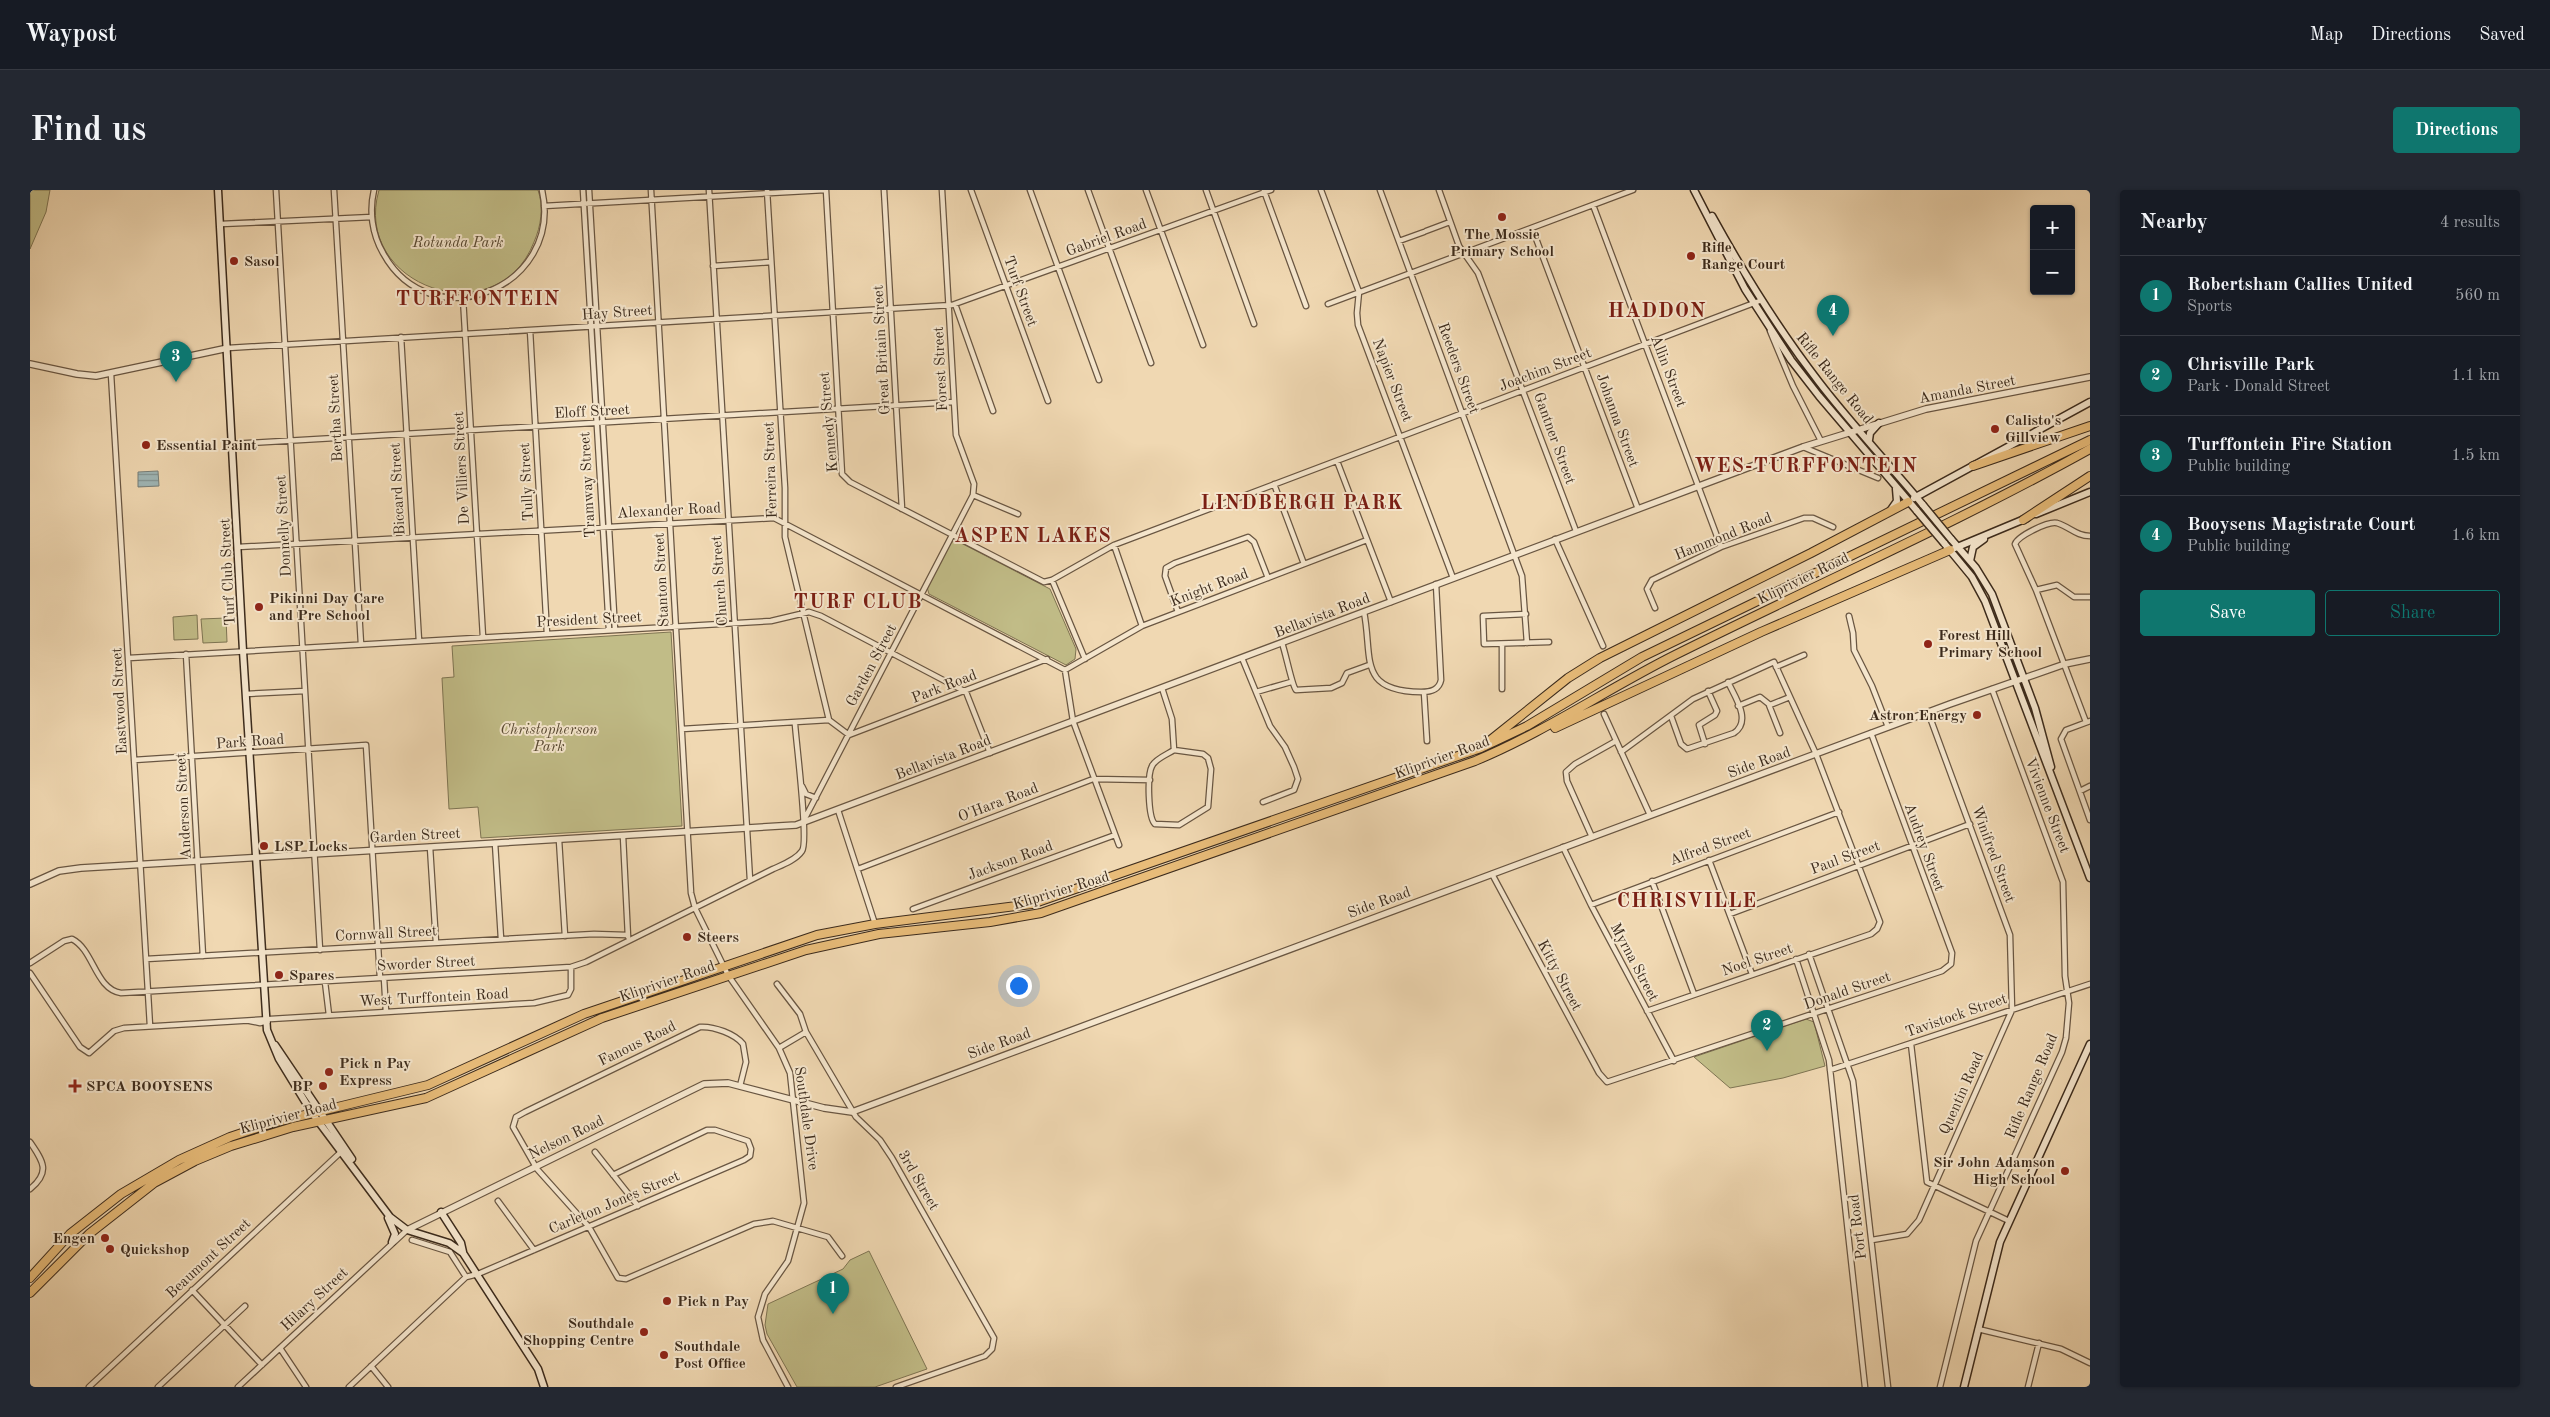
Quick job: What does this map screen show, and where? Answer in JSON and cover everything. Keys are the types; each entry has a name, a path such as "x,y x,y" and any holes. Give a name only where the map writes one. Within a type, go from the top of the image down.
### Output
{"main road":[{"name":"Turf Club Street","path":"218,190 243,651 264,986 268,1020 279,1059 383,1208"},
{"name":"Rifle Range Road","path":"1696,190 1762,300 1820,383 1958,547"},
{"name":"Rifle Range Road","path":"1696,190 1754,304 1804,378 1950,550"},
{"path":"1481,748 1568,678 1600,658 1803,558 2090,402"},
{"path":"1869,440 1870,433 1878,423"},
{"path":"1973,466 2090,426"},
{"name":"Kliprivier Road","path":"30,1278 50,1254 79,1225 143,1180 220,1141 315,1112 428,1085 577,1016 831,931 1032,904 1481,748 1527,726 1642,657 2090,440"},
{"name":"Kliprivier Road","path":"30,1293 88,1234 154,1183 195,1161 231,1146 320,1120 426,1098 586,1025 798,952 848,939 990,922 1041,913 1467,764 1536,734 1676,655 1972,513 2090,449"},
{"path":"2023,520 2090,476"},
{"path":"1889,512 1897,501 1898,495 1894,485"},
{"path":"1536,734 1551,729 1761,632 2090,492"},
{"path":"1970,561 1973,547 1988,534"},
{"path":"1958,547 1970,561 1992,594 2038,718 2051,773"},
{"path":"1950,550 1980,589 2090,878"},
{"path":"2005,654 2013,650"},
{"path":"1964,1387 1996,1256 2009,1220 2090,1044"},
{"path":"383,1208 392,1219 408,1230 449,1243 464,1253"},
{"path":"383,1208 396,1234 392,1242"},
{"path":"441,1212 461,1243 464,1253 538,1370 544,1387"}],"street":[{"name":"Donnelly Street","path":"276,190 320,950"},
{"name":"Bertha Street","path":"334,190 361,644"},
{"path":"374,190 372,217 374,231 382,251 398,274 428,292 463,298 482,294 500,287 523,269 538,244 543,225 544,206 542,190"},
{"name":"Tramway Street","path":"583,190 608,630"},
{"name":"Tramway Street","path":"590,190 615,630"},
{"name":"Stanton Street","path":"651,190 691,893 695,908"},
{"name":"Church Street","path":"709,190 750,880"},
{"path":"544,206 825,190"},
{"name":"Kennedy Street","path":"825,190 842,474 850,482 1040,581 1052,580"},
{"name":"Great Britain Street","path":"884,190 902,509"},
{"name":"Forest Street","path":"942,190 957,440 974,484 973,495"},
{"name":"Turf Street","path":"971,190 1048,401"},
{"path":"1030,190 1099,380"},
{"path":"1088,190 1150,363"},
{"path":"1146,190 1203,345"},
{"path":"1206,190 1254,324"},
{"name":"Gabriel Road","path":"949,305 1006,287 1271,190"},
{"name":"Napier Street","path":"1321,190 1360,292 1356,313 1358,325 1453,578"},
{"name":"Reeders Street","path":"1380,190 1524,581 1527,643"},
{"name":"Gantner Street","path":"1439,190 1450,222 1464,253 1478,273 1576,531"},
{"path":"1328,304 1633,190"},
{"path":"1264,191 1306,306"},
{"name":"Ferreira Street","path":"767,192 775,316 785,537 829,720"},
{"name":"Allin Street","path":"1593,205 1722,547"},
{"path":"221,224 372,217"},
{"path":"1399,241 1450,222"},
{"name":"Johanna Street","path":"1532,228 1638,509"},
{"path":"587,262 594,262"},
{"path":"713,266 771,262"},
{"name":"De Villiers Street","path":"463,298 483,638"},
{"name":"Joachim Street","path":"1052,580 1114,545 1762,300"},
{"path":"955,304 993,412"},
{"name":"Hay Street","path":"228,348 949,305"},
{"path":"1768,324 1787,373 1821,441"},
{"name":"Tully Street","path":"530,330 547,634"},
{"name":"Biccard Street","path":"401,337 419,641"},
{"path":"30,364 86,376 111,374 228,348"},
{"path":"593,374 600,373"},
{"name":"Eastwood Street","path":"111,374 150,1026"},
{"name":"Amanda Street","path":"1850,432 1926,410 2090,377"},
{"name":"Eloff Street","path":"232,444 954,402"},
{"name":"Bellavista Road","path":"804,822 1576,531 1803,447 1850,432"},
{"path":"1803,447 1878,478"},
{"path":"1337,461 1391,602"},
{"path":"1274,484 1304,564"},
{"path":"973,495 1018,514"},
{"name":"Garden Street","path":"30,884 54,872 65,869 746,829 804,822 973,495"},
{"name":"Alexander Road","path":"238,547 766,517 785,522 1065,670"},
{"name":"Hammond Road","path":"1654,608 1647,590 1652,580 1722,547 1804,518 1812,518 1833,527"},
{"path":"2090,536 2077,535 2059,524 2052,523 2018,539 2015,545 2036,590 2088,721 2066,730 2062,735 2062,744 2090,820"},
{"path":"1178,612 1165,576 1166,568 1175,563 1248,537 1254,542 1268,578"},
{"path":"1555,539 1603,646"},
{"name":"Knight Road","path":"1065,670 1142,626 1367,540"},
{"path":"1114,545 1142,626"},
{"path":"605,579 612,578"},
{"path":"1052,580 1085,659"},
{"path":"1364,612 1370,665 1380,682 1391,689 1424,692 1436,689 1441,680 1436,584"},
{"path":"2036,590 2058,585 2074,596 2090,597"},
{"name":"President Street","path":"129,658 771,621 812,612 966,692"},
{"path":"1526,614 1483,616 1484,644 1549,642"},
{"path":"1849,616 1854,650 1872,686 1888,727"},
{"path":"1282,643 1290,664 1291,682 1296,690 1331,688 1342,683 1347,673 1370,665"},
{"path":"1502,644 1502,689"},
{"name":"Anderson Street","path":"186,654 203,956"},
{"path":"1622,752 1688,702 1708,691 1804,654"},
{"path":"1242,658 1273,732 1290,757 1298,779 1296,787 1290,793 1263,802"},
{"name":"Park Road","path":"849,735 966,692 1047,659"},
{"path":"2024,679 2065,664 2090,659"},
{"path":"1775,664 1816,754 1858,865"},
{"path":"1065,670 1073,722 1119,845"},
{"name":"Side Road","path":"740,1086 793,1101 852,1112 1928,712 2024,679"},
{"path":"1256,692 1291,682"},
{"path":"1671,716 1684,747 1690,749 1734,734 1740,729 1743,718 1728,682"},
{"path":"1162,688 1172,719 1174,750"},
{"name":"Vivienne Street","path":"1992,689 2063,882 2064,976 2068,991"},
{"path":"246,694 305,691"},
{"path":"1705,744 1699,725 1718,711 1708,691"},
{"path":"966,692 990,753"},
{"path":"1424,692 1427,741"},
{"path":"1738,706 1761,697 1769,705 1780,733"},
{"path":"1769,705 1790,697"},
{"name":"Winifred Street","path":"1928,712 2010,935 2012,1010"},
{"path":"1604,714 1650,815"},
{"path":"682,729 795,724 829,720 849,735"},
{"path":"795,724 804,822"},
{"name":"Audrey Street","path":"1871,734 1953,956 1951,964 1947,968"},
{"path":"1592,837 1567,781 1566,772 1576,764 1616,741"},
{"name":"Park Road","path":"134,760 366,745 372,850"},
{"path":"1174,750 1203,754 1208,758 1210,769 1208,807 1179,825 1156,824 1150,815 1150,780 1153,764 1174,750"},
{"name":"O'Hara Road","path":"858,869 1093,779 1150,780"},
{"path":"800,780 805,793 816,798"},
{"path":"2080,791 2090,786"},
{"path":"838,810 875,924"},
{"name":"Alfred Street","path":"1591,905 1838,812"},
{"name":"Sworder Street","path":"30,963 64,941 72,939 81,946 111,990 121,993 571,967 629,941 789,861 802,852 804,845 804,822"},
{"name":"Paul Street","path":"1730,914 1970,824"},
{"name":"Jackson Road","path":"913,909 1115,835"},
{"path":"623,836 627,935 629,941"},
{"path":"559,840 566,936"},
{"path":"495,843 501,939"},
{"path":"430,847 436,943"},
{"name":"Myrna Street","path":"1563,847 1591,905 1674,1061"},
{"path":"372,850 378,947 386,1012"},
{"path":"1710,860 1752,974"},
{"name":"Noel Street","path":"1647,1011 1875,932 1879,927 1879,921 1858,865"},
{"name":"Kitty Street","path":"1492,874 1599,1073 1605,1080 1612,1082"},
{"path":"1652,881 1694,994"},
{"name":"Southdale Drive","path":"695,908 728,975 779,1048 788,1065 804,1193 798,1228 788,1261 765,1294 758,1317 763,1340 788,1387"},
{"name":"Cornwall Street","path":"146,959 262,954 501,939 627,935"},
{"name":"Port Road","path":"1809,954 1848,1064 1857,1108 1888,1387"},
{"name":"Port Road","path":"1796,959 1815,1014 1830,1070 1865,1387"},
{"name":"West Turffontein Road","path":"30,973 80,1047 89,1053 116,1030 150,1026 528,1004 560,998 568,994 572,990 571,967"},
{"name":"Donald Street","path":"1612,1082 1947,968"},
{"path":"325,982 329,1015"},
{"name":"3rd Street","path":"777,984 800,1014 806,1032 852,1112 880,1140 892,1158 995,1341 992,1349 981,1357 896,1387"},
{"name":"Tavistock Street","path":"1830,1070 2090,984"},
{"name":"Rifle Range Road","path":"1940,1387 1974,1245 2064,1046 2068,1022 2068,991"},
{"name":"Quentin Road","path":"1872,1240 1907,1234 1919,1220 2012,1010"},
{"name":"Fanous Road","path":"535,1166 514,1129 516,1117 700,1027 716,1029 741,1042 746,1058 740,1086"},
{"path":"779,1048 806,1032"},
{"path":"1911,1044 1927,1182 2009,1220"},
{"name":"Nelson Road","path":"408,1230 699,1086 718,1082 740,1086"},
{"name":"Carleton Jones Street","path":"466,1277 478,1274 744,1160 750,1156 751,1146 738,1137 707,1130 613,1175"},
{"path":"30,1142 42,1162 44,1171 39,1180 30,1189"},
{"name":"Beaumont Street","path":"89,1387 343,1150"},
{"path":"595,1152 638,1206"},
{"path":"535,1166 589,1227 616,1277 626,1279 760,1223 773,1222 828,1237 842,1256"},
{"path":"498,1202 534,1250"},
{"name":"Hilary Street","path":"238,1387 392,1242 408,1230"},
{"path":"349,1387 466,1277 450,1252 412,1240"},
{"path":"192,1290 262,1365"},
{"path":"158,1387 245,1306"},
{"path":"1978,1329 2071,1352 2090,1362"},
{"path":"2028,1387 2039,1343"},
{"path":"280,1348 306,1387"},
{"path":"371,1366 388,1387"}],"green space":[{"path":"30,190 50,190 46,212 30,249"},
{"name":"Rotunda Park","path":"379,190 538,190 541,203 540,223 534,242 516,271 490,287 461,293 432,288 406,274 386,252 376,224"},
{"path":"957,541 1050,589 1076,649 1075,659 1066,665 929,594 927,587 951,542"},
{"path":"197,615 198,639 174,640 173,617"},
{"path":"226,618 227,642 203,643 201,619"},
{"name":"Christopherson Park","path":"671,632 682,826 481,838 478,807 449,809 442,678 454,677 452,646"},
{"path":"1806,1019 1814,1022 1825,1066 1783,1078 1730,1088 1694,1057"},
{"path":"869,1251 927,1369 875,1387 797,1387 767,1334 765,1325 768,1304 843,1269 850,1260"}],"water":[{"path":"158,471 159,486 138,487 138,472"}],"place":[{"name":"The Mossie Primary School","path":"1502,217"},
{"name":"Rifle Range Court","path":"1691,256"},
{"name":"Sasol","path":"234,261"},
{"name":"Booysens Magistrate Court","path":"1833,336"},
{"name":"Turffontein Fire Station","path":"176,382"},
{"name":"Calisto's Gillview","path":"1995,429"},
{"name":"Essential Paint","path":"146,445"},
{"name":"Pikinni Day Care and Pre School","path":"259,607"},
{"name":"Forest Hill Primary School","path":"1928,644"},
{"name":"Astron Energy","path":"1977,715"},
{"name":"LSP Locks","path":"264,846"},
{"name":"Steers","path":"687,937"},
{"name":"Spares","path":"279,975"},
{"name":"Chrisville Park","path":"1767,1051"},
{"name":"Pick n Pay Express","path":"329,1072"},
{"name":"SPCA BOOYSENS","path":"75,1086"},
{"name":"BP","path":"323,1086"},
{"name":"Sir John Adamson High School","path":"2065,1171"},
{"name":"Engen","path":"105,1238"},
{"name":"Quickshop","path":"110,1249"},
{"name":"Pick n Pay","path":"667,1301"},
{"name":"Robertsham Callies United","path":"833,1314"},
{"name":"Southdale Shopping Centre","path":"644,1332"},
{"name":"Southdale Post Office","path":"664,1355"}],"district":[{"name":"TURFFONTEIN","path":"478,298"},
{"name":"HADDON","path":"1657,310"},
{"name":"WES-TURFFONTEIN","path":"1806,465"},
{"name":"LINDBERGH PARK","path":"1302,502"},
{"name":"ASPEN LAKES","path":"1033,535"},
{"name":"TURF CLUB","path":"858,601"},
{"name":"CHRISVILLE","path":"1687,900"}]}
